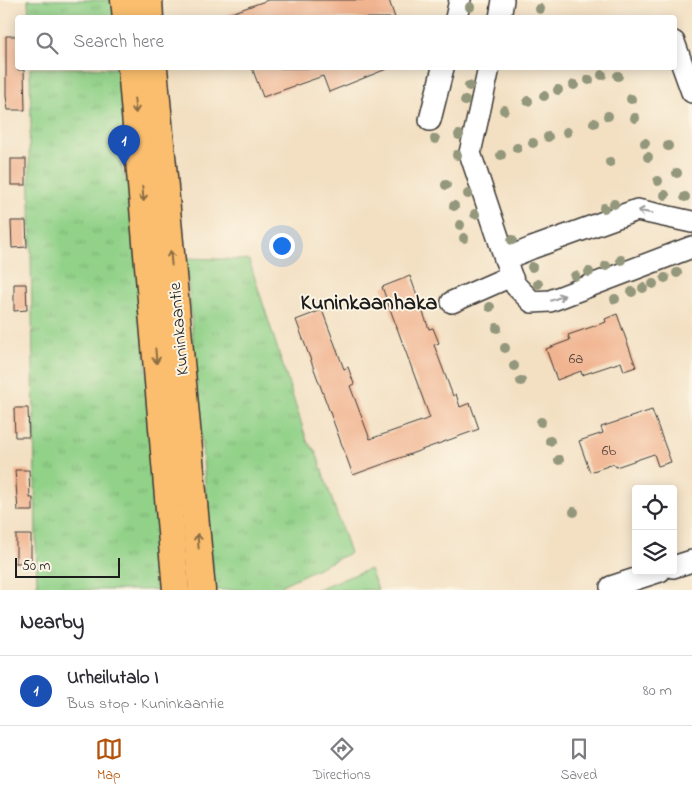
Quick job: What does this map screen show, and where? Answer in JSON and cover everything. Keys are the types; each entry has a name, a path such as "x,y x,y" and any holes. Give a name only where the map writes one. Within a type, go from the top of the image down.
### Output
{"main road":[{"path":"124,0 126,15"},
{"path":"149,0 150,15"},
{"name":"Kuninkaantie","path":"131,70 176,590"},
{"name":"Kuninkaantie","path":"154,70 202,590"}],"street":[{"path":"457,15 460,0"},
{"path":"500,15 503,0"},
{"path":"677,50 692,92"},
{"path":"430,120 442,70"},
{"path":"489,70 470,153 511,274 532,302 550,302 692,247"},
{"path":"452,302 511,274 532,248 637,210 692,222"},
{"path":"677,566 692,561"},
{"path":"611,587 648,575"}],"green space":[{"path":"28,0 113,0 114,15 29,15"},
{"path":"30,70 119,70 126,147 120,148 123,176 129,176 167,590 37,590 29,141 31,127"},
{"path":"186,258 249,260 307,441 316,452 350,553 282,585 284,590 214,590"},
{"path":"370,569 378,590 314,590"}],"building":[{"path":"268,0 389,0 394,15 226,15"},
{"path":"6,36 15,36 15,70 24,70 25,110 8,110 6,96"},
{"path":"253,70 384,70 329,92 323,76 263,97"},
{"path":"11,159 26,159 26,185 11,185"},
{"path":"11,221 26,221 27,247 12,248"},
{"path":"410,276 429,329 433,328 439,343 434,345 453,396 456,394 460,407 470,403 479,429 353,475 296,320 322,310 344,369 348,367 354,384 350,386 370,439 430,418 382,287"},
{"path":"14,284 26,284 27,310 14,311"},
{"path":"617,314 636,367 624,371 621,362 582,375 581,371 557,380 546,349 570,340 568,335 606,322 605,319"},
{"path":"14,408 28,408 29,437 15,437"},
{"path":"652,410 671,462 658,466 654,454 616,467 614,464 590,472 579,441 603,433 601,427"},
{"path":"15,470 29,470 30,498 33,498 33,511 18,511"},
{"path":"16,535 31,535 31,563 16,563"}],"place":[{"name":"Urheilutalo I","path":"124,166"}],"district":[{"name":"Kuninkaanhaka","path":"369,301"}]}
